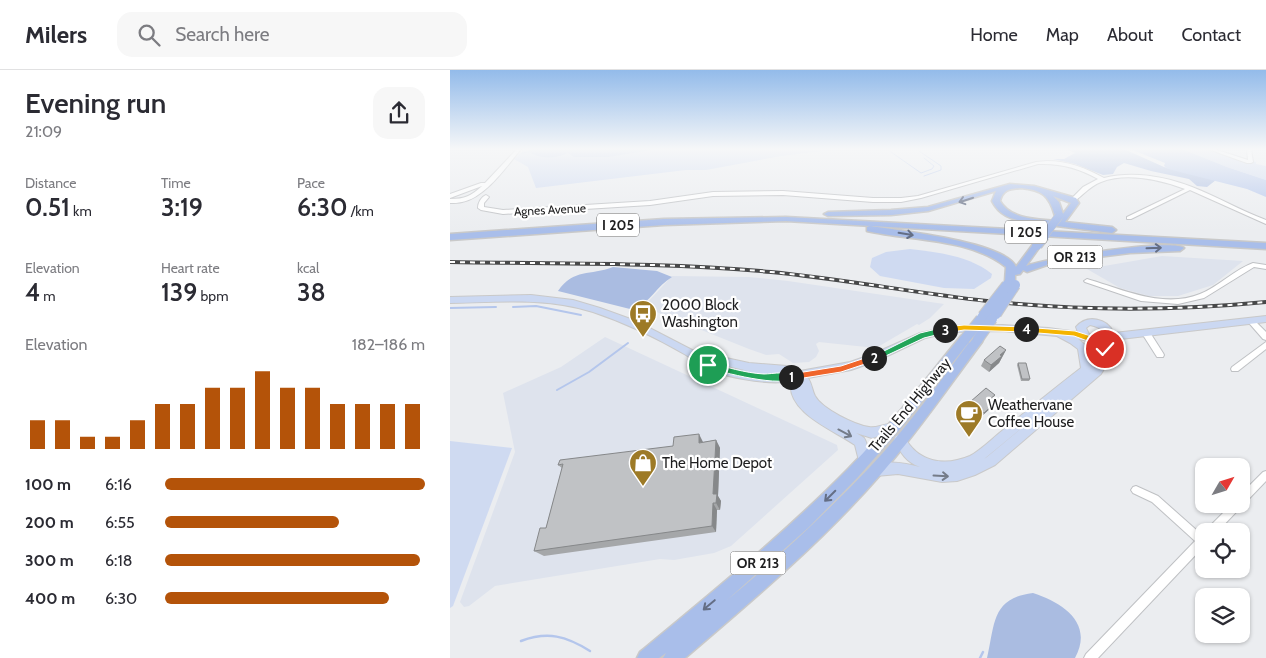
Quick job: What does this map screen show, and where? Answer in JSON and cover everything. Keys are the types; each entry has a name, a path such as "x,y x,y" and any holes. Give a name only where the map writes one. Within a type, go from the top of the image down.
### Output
{"highway":[{"path":"791,217 929,209 1006,187 1023,186 1040,189 1074,200"},
{"name":"OR 213","path":"1006,187 998,194 996,201 1002,210 1012,216 1025,220 1121,232"},
{"path":"1040,189 1055,202 1062,216"},
{"name":"Trails End Highway","path":"646,658 745,574 824,501 900,440 978,339 988,317 1062,216 1074,203 1074,200"},
{"name":"I 205","path":"450,232 689,216 791,217 1121,232 1266,241"},
{"path":"791,217 798,223 906,234 999,256 1008,262 1012,270 1011,284"},
{"name":"I 205","path":"450,237 664,222 791,217 1266,246"},
{"name":"Trails End Highway","path":"1011,284 1027,269 1040,246"},
{"name":"OR 213","path":"1027,269 1042,262 1125,250 1266,246"},
{"name":"Trails End Highway","path":"672,658 786,561 870,465 892,428 965,339 988,317"}],"main road":[{"path":"450,300 524,298 573,303 633,323 692,354 700,362 729,372 762,377 787,378 851,366 876,357 910,340 939,331 964,328 1048,331 1108,338 1266,319"},
{"path":"900,440 908,455 923,464 945,466 965,463 987,450 1095,362 1098,354 1086,335 1085,323 1092,322 1118,330 1146,333"},
{"path":"798,375 795,384 803,405 816,417 860,442 870,465 897,466 935,476 957,476 980,468 990,461 1097,371 1105,359 1109,332 1105,327"},
{"path":"1048,331 1078,343 1085,354 1086,369"},
{"path":"798,375 806,383 811,399 825,413 863,431 872,433 892,428"}],"street":[{"name":"Agnes Avenue","path":"486,197 481,203 481,208 503,212 642,203 726,194 783,193 873,200 901,200 919,197 991,176"},
{"name":"Agnes Avenue","path":"1096,176 1103,180"},
{"path":"452,198 481,185 493,177"},
{"path":"468,199 493,177"},
{"path":"1074,200 1082,190 1103,180 1118,177 1143,178 1166,181 1191,188 1266,222"},
{"path":"1129,218 1191,188"},
{"path":"467,190 474,190 486,197"},
{"path":"452,198 486,197"},
{"path":"1087,281 1135,298 1161,302 1178,302 1202,296 1253,265 1263,266"},
{"path":"1251,321 1266,337"},
{"path":"1146,333 1160,355"},
{"path":"1235,370 1266,345"},
{"path":"1250,493 1264,480"},
{"path":"1136,490 1155,499 1195,533"},
{"path":"1219,523 1229,513"},
{"path":"1090,658 1195,548"}],"shaded area":[{"path":"532,176 632,176 536,188"},
{"path":"1177,176 1202,176 1216,180 1207,187 1197,186 1189,179"},
{"path":"1197,176 1255,176 1266,180 1266,197 1247,189"},
{"path":"1255,176 1266,176 1266,180"},
{"path":"910,249 942,253 964,259 992,274 991,278 974,289 944,288 880,276 870,267 872,258 886,252"},
{"path":"1162,256 1243,261 1213,285 1178,296 1149,296 1120,288 1087,269"},
{"path":"613,267 657,271 672,277 645,303 634,310 558,291 570,279 576,276"},
{"path":"672,276 749,277 788,281 944,304 930,318 876,348 819,342 816,344 819,351 816,357 809,362 793,363 779,354 766,355 639,305 645,305"},
{"path":"605,337 837,445 838,450 731,546 714,553 674,560 660,559 495,586 469,606 464,607 460,602 515,452 503,393 561,367"},
{"path":"450,441 512,448 453,606 450,608"},
{"path":"1033,593 1055,602 1072,616 1078,625 1081,634 1080,646 1075,658 987,658 994,624 1002,607 1019,596"}],"building":[{"path":"1000,346 1006,350 1000,355 1002,356 991,365 984,360"},
{"path":"1018,363 1026,363 1030,379 1022,379"},
{"path":"986,388 995,395 990,399 995,403 984,413 970,402"},
{"name":"The Home Depot","path":"699,434 699,443 716,440 713,494 717,494 716,503 713,503 712,526 534,551 540,528 546,528 563,464 558,465 560,460 673,446 674,437"}],"waterway":[{"path":"513,307 536,306 581,315"},
{"path":"450,308 496,307"},
{"path":"557,390 589,372 628,343"},
{"path":"521,641 540,636 557,637 573,642 590,651"},
{"path":"980,658 983,652"}],"railway":[{"path":"450,262 691,266 798,275 987,301 1057,307 1126,309 1266,302"}],"place":[{"name":"2000 Block Washington","path":"643,338"},
{"name":"Weathervane Coffee House","path":"969,438"},
{"name":"The Home Depot","path":"643,487"}],"route":[{"path":"708,365 746,375 787,378 830,371 862,363 923,335 964,328 1002,328 1075,334 1096,341 1106,340 1105,349"}]}
